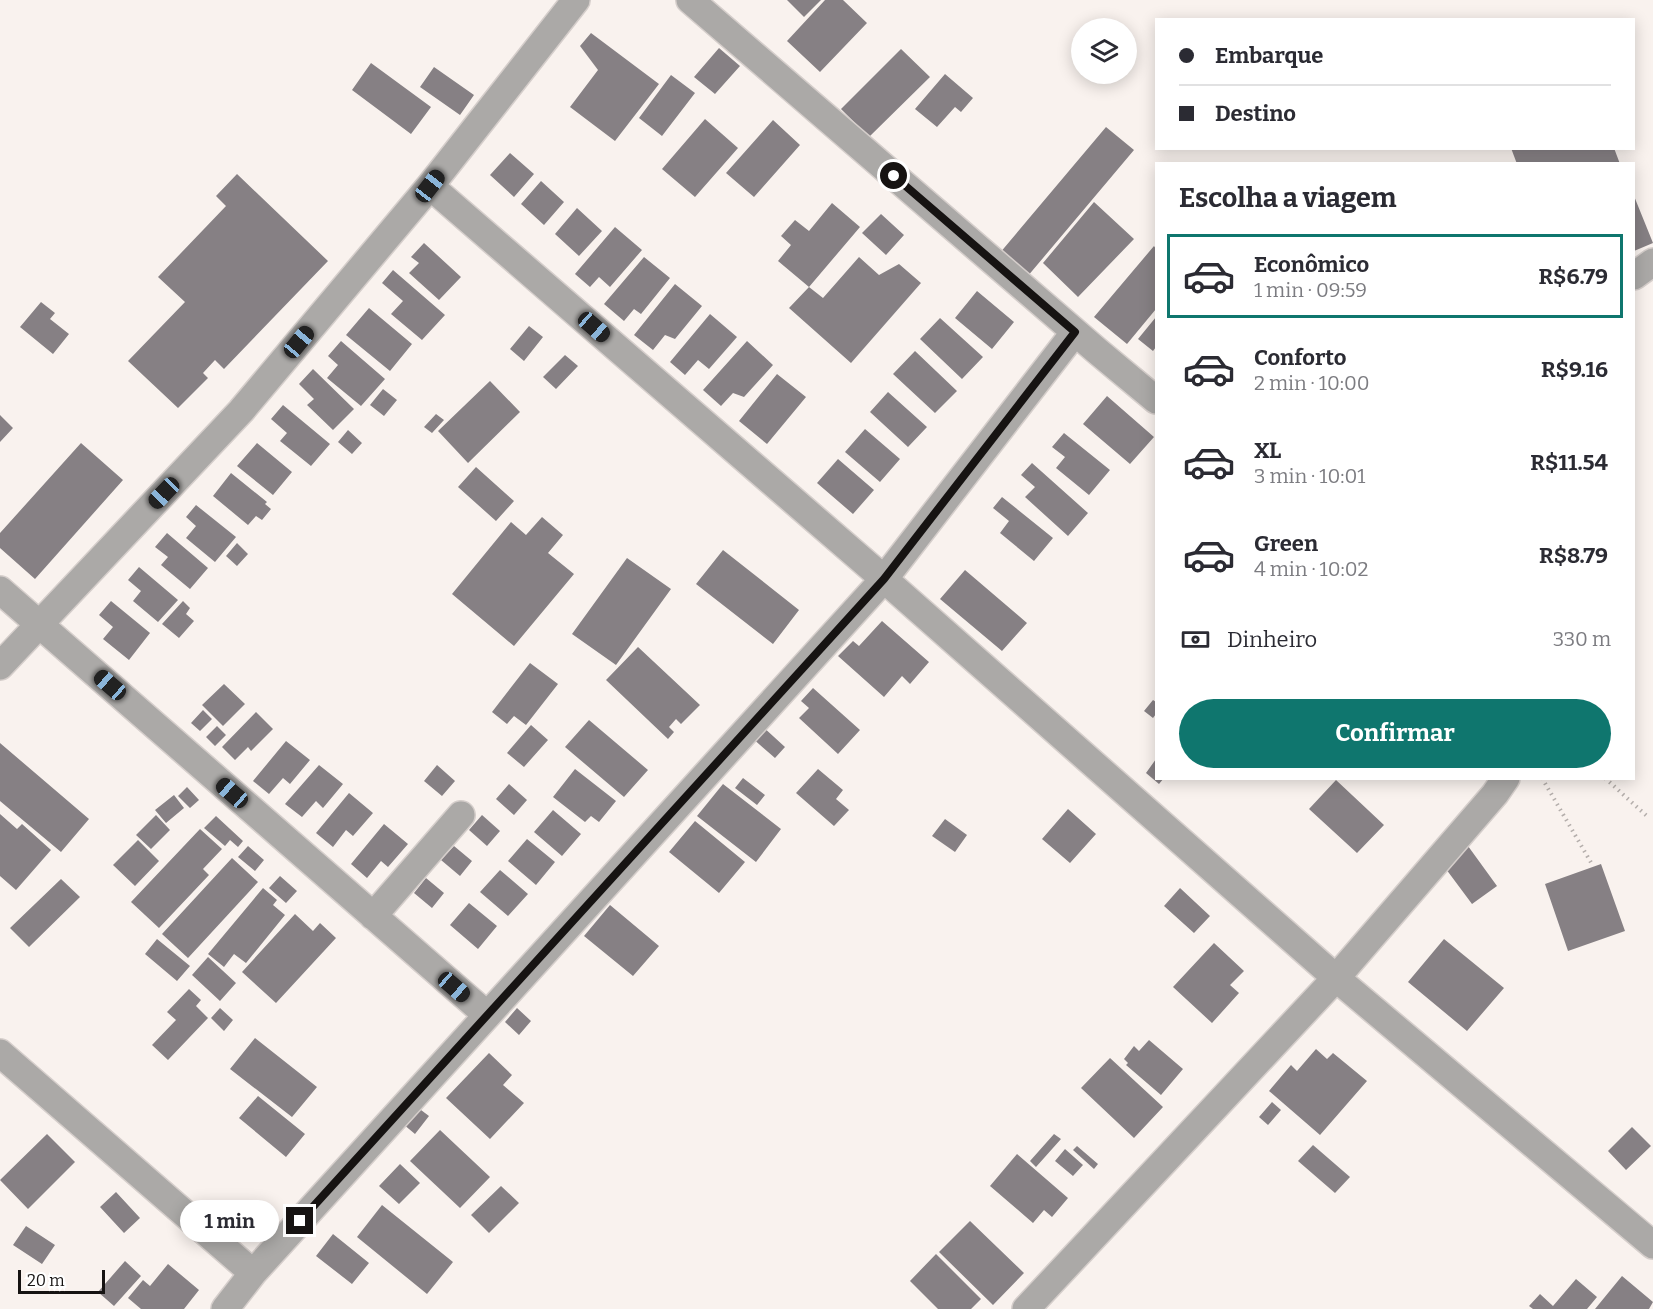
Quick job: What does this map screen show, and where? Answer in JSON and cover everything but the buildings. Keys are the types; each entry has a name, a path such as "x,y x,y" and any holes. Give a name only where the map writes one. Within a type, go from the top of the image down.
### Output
{"street":[{"path":"0,666 241,411 430,186 576,0"},
{"path":"690,0 1155,399"},
{"path":"430,186 884,579 1336,978 1653,1245"},
{"path":"1635,275 1653,262"},
{"path":"225,1309 253,1273 884,579 1075,332"},
{"path":"0,590 487,1015"},
{"path":"1026,1309 1336,978 1505,780"},
{"path":"373,916 461,815"},
{"path":"0,1053 253,1273"}],"path":[{"path":"1543,780 1593,866"},
{"path":"1607,780 1650,818"}],"route":[{"path":"300,1221 884,579 1075,332 894,176"}]}
